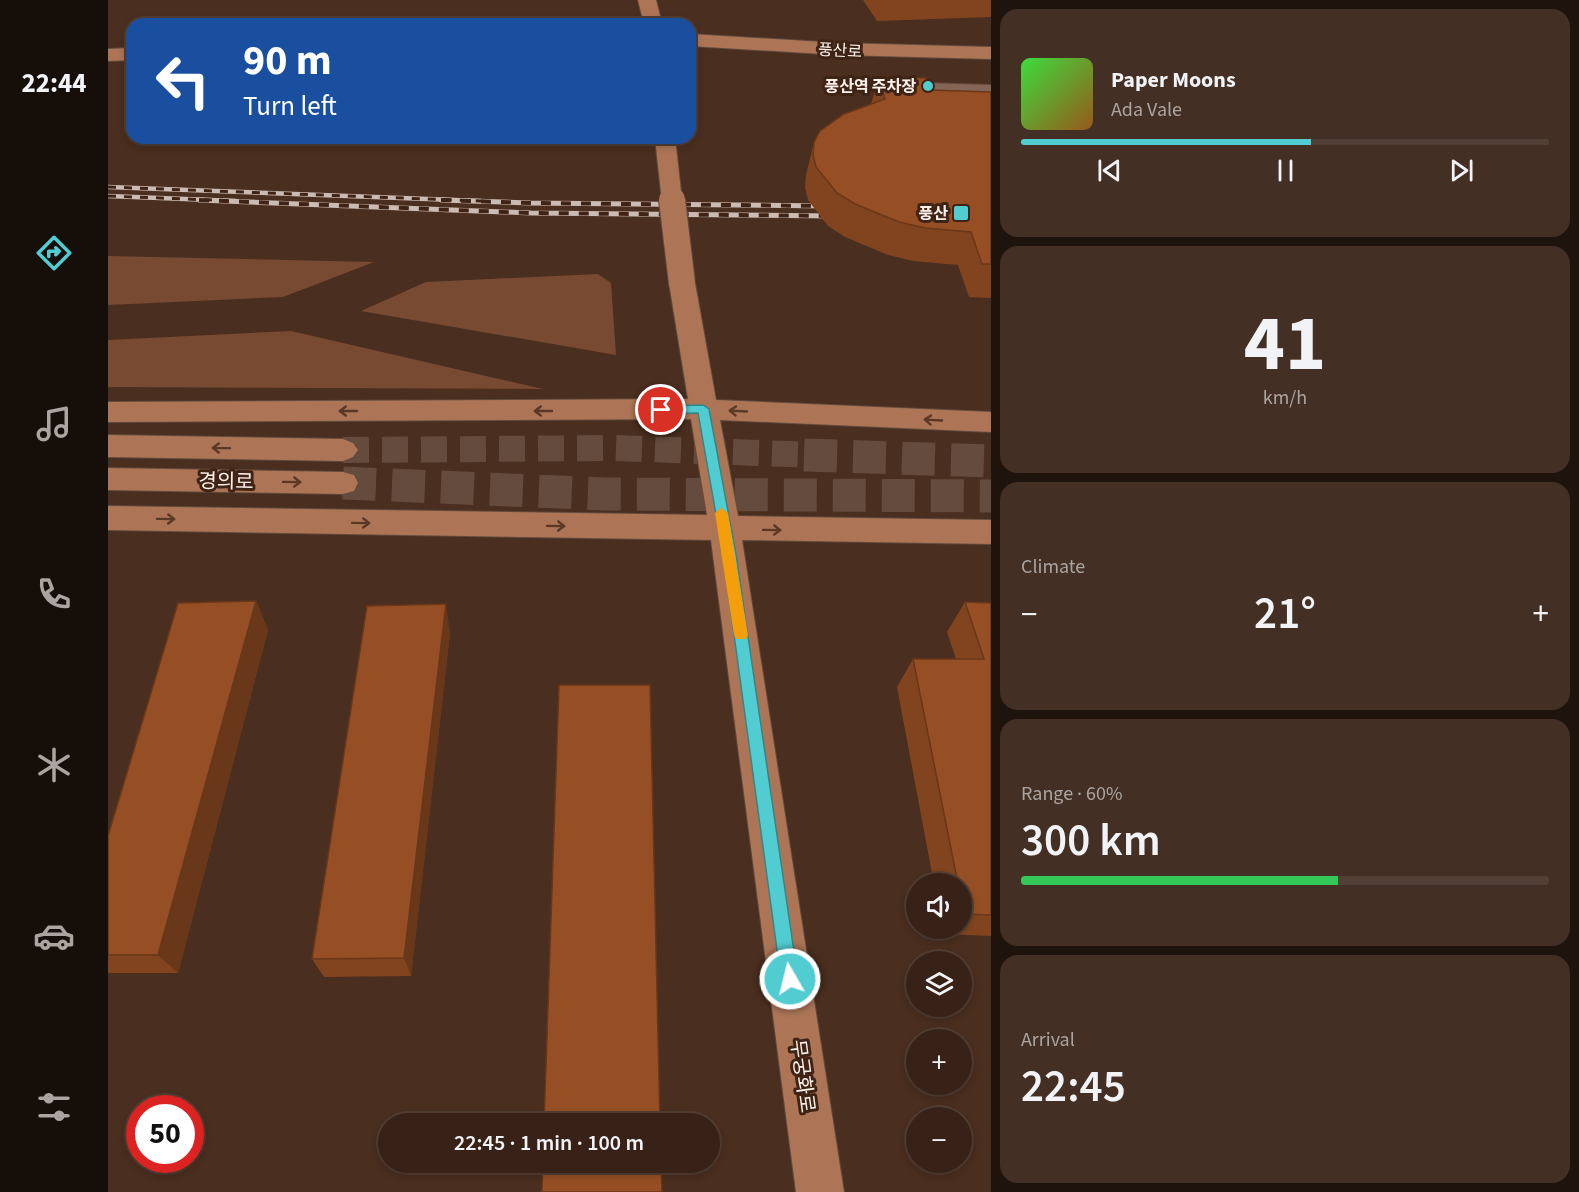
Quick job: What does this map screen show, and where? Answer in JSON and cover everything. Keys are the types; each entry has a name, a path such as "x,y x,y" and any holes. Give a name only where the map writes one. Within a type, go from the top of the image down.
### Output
{"main road":[{"path":"647,0 652,18"},
{"name":"풍산로","path":"696,40 863,51 991,53"},
{"path":"108,55 126,54"},
{"name":"무궁화로","path":"666,144 682,283 724,530 820,1192"},
{"path":"108,412 703,409 991,422"},
{"name":"경의로","path":"108,446 343,450"},
{"name":"경의로","path":"108,480 343,483"},
{"path":"108,518 724,530 991,532"}],"lane":[{"path":"891,88 991,91"}],"shaded area":[{"path":"108,256 374,262 283,297 108,305"},
{"path":"598,274 611,283 616,355 361,311 426,282"},
{"path":"291,331 543,389 108,387 108,340"}],"building":[{"path":"879,77 926,78 930,90 991,92 991,264 982,264 971,232 925,228 899,222 855,204 837,193 816,167 813,155 814,142 820,131 844,114 885,99"},
{"path":"256,601 158,955 108,955 108,836 178,603"},
{"path":"965,602 991,603 991,915 972,914 972,873 956,873 913,659 984,659"},
{"path":"446,604 404,958 312,959 367,606"},
{"path":"559,685 650,685 660,1113 544,1113"},
{"path":"543,1173 661,1173 662,1192 541,1192"}],"tunnel":[{"path":"343,450 615,448 848,456"},
{"path":"804,455 991,461"},
{"path":"343,483 606,494 991,496"}],"railway":[{"path":"108,187 481,201"},
{"path":"108,196 236,201"},
{"path":"199,200 531,213 838,216"},
{"path":"441,200 828,206"}],"slow traffic":[{"path":"721,513 741,635"}],"place":[{"name":"풍산역 주차장","path":"928,86"},
{"name":"풍산","path":"961,213"}],"route":[{"path":"661,410 703,409 729,554 790,979"}]}
